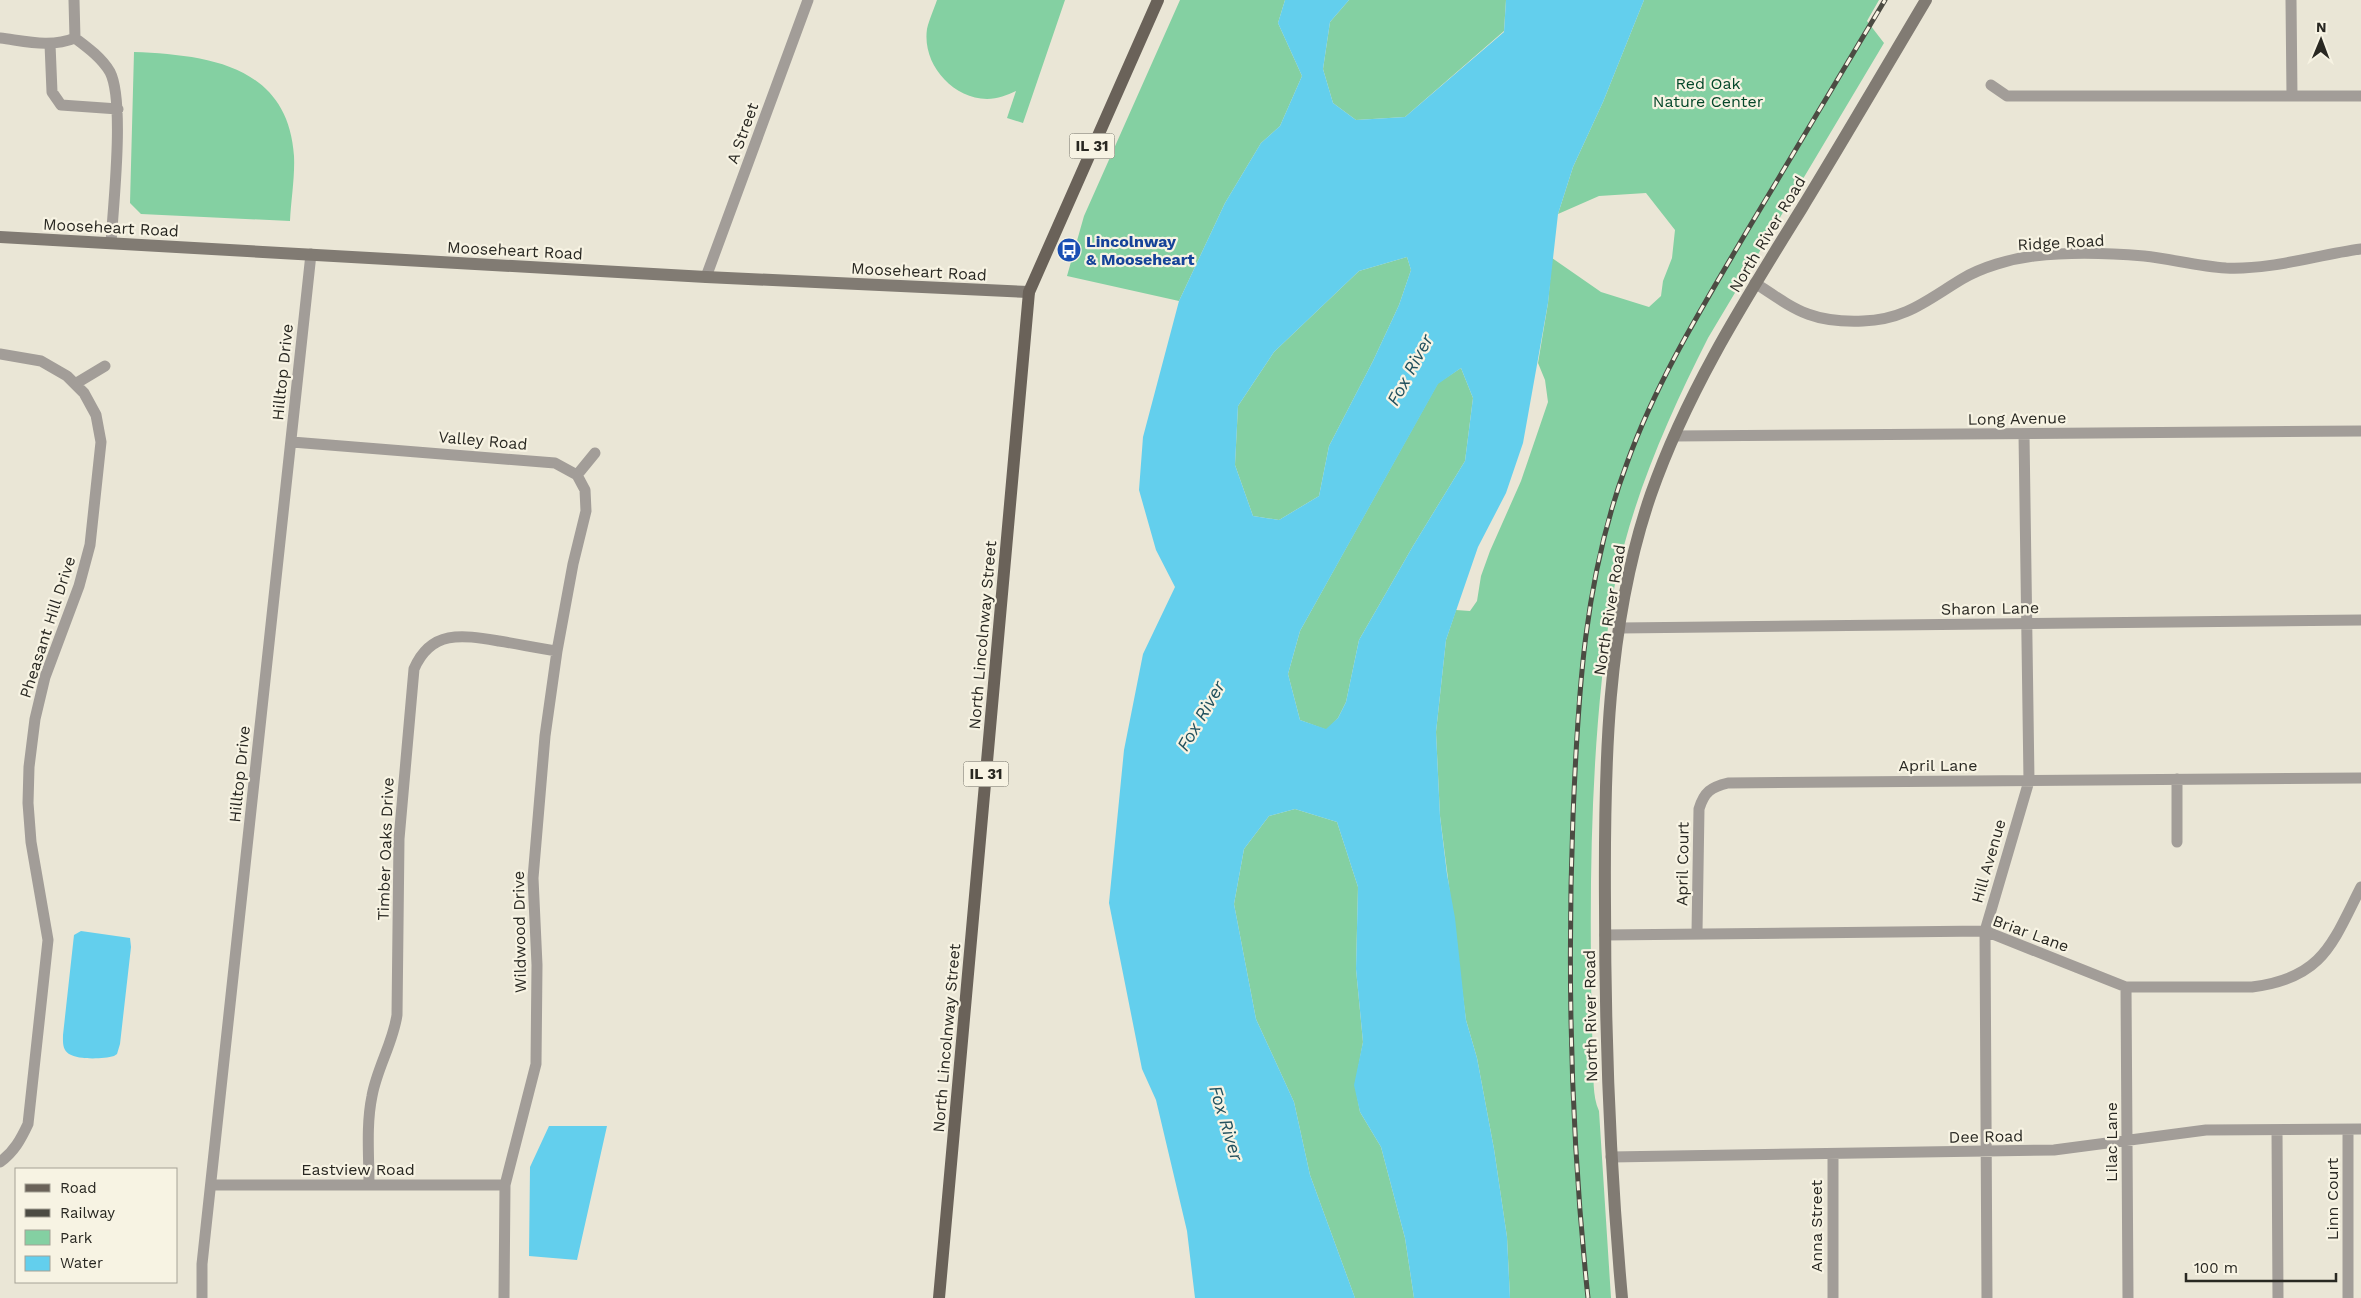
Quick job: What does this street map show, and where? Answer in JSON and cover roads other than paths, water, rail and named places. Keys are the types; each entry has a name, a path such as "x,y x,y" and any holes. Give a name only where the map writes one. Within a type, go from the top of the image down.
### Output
{"main road":[{"name":"North Lincolnway Street","path":"940,1298 1028,292 1158,0"},
{"name":"North River Road","path":"1622,1298 1611,1157 1606,1054 1605,839 1608,753 1625,592 1641,525 1674,436 1706,368 1755,283 1926,0"},
{"name":"Mooseheart Road","path":"0,236 706,277 1028,292"}],"street":[{"path":"74,0 75,38"},
{"name":"A Street","path":"706,277 808,0"},
{"path":"2291,0 2292,96"},
{"path":"0,38 62,44 75,38"},
{"path":"75,38 91,50 110,73 118,109 111,243"},
{"path":"50,44 52,92 61,104 118,109"},
{"path":"1991,85 2007,96 2361,96"},
{"name":"Ridge Road","path":"1755,283 1802,312 1817,318 1833,321 1864,321 1894,317 1909,312 1964,278 2010,261 2033,256 2137,256 2186,264 2246,268 2266,267 2361,249"},
{"name":"Hilltop Drive","path":"202,1298 202,1264 311,254"},
{"name":"Pheasant Hill Drive","path":"0,354 41,361 67,376 84,394 96,415 101,442 90,545 79,586 45,677 35,719 28,804 31,842 48,940 28,1124 19,1142 8,1156 0,1162"},
{"path":"75,384 106,366"},
{"name":"Long Avenue","path":"1674,436 2361,431"},
{"name":"Hill Avenue","path":"1987,1298 1985,931 2029,781 2024,434"},
{"name":"Valley Road","path":"292,442 530,460 555,463 577,475"},
{"path":"577,475 595,453"},
{"name":"Wildwood Drive","path":"504,1298 505,1185 536,1064 537,965 534,878 545,736 556,651 573,564 586,511 585,490 577,475"},
{"name":"Sharon Lane","path":"1620,628 2361,620"},
{"name":"Timber Oaks Drive","path":"369,1185 369,1112 372,1094 394,1033 397,1015 398,839 414,669 420,654 433,644 448,637 466,635 556,651"},
{"name":"April Lane","path":"1703,796 1713,787 1728,783 2361,778"},
{"path":"2177,779 2178,842"},
{"name":"April Court","path":"1697,932 1699,809 1703,796"},
{"name":"Briar Lane","path":"1605,934 1985,931 2126,987 2252,987 2290,979 2315,964 2332,944 2361,887"},
{"name":"Lilac Lane","path":"2126,987 2128,1298"},
{"name":"Dee Road","path":"1611,1157 1834,1155 2054,1150 2206,1130 2361,1129"},
{"name":"Linn Court","path":"2348,1130 2348,1298"},
{"path":"2277,1131 2278,1298"},
{"name":"Anna Street","path":"1832,1298 1834,1155"},
{"name":"Eastview Road","path":"211,1185 505,1185"}],"water":[{"name":"Fox River","path":"1285,0 1349,0 1330,22 1323,69 1333,103 1356,120 1405,117 1504,32 1506,0 1644,0 1603,102 1573,167 1558,214 1548,303 1523,443 1506,493 1478,547 1446,640 1436,732 1440,816 1447,874 1455,918 1466,1020 1477,1058 1494,1149 1507,1237 1510,1298 1414,1298 1405,1238 1381,1147 1360,1112 1354,1085 1363,1042 1356,969 1358,887 1337,822 1295,809 1269,816 1244,849 1234,904 1256,1019 1294,1102 1310,1175 1355,1298 1195,1298 1187,1231 1156,1100 1142,1069 1109,903 1124,750 1143,654 1175,587 1156,550 1139,490 1143,437 1179,301 1225,203 1261,143 1280,126 1302,76 1278,23","holes":["1407,257 1411,270 1399,305 1373,361 1329,446 1319,496 1279,520 1253,516 1235,465 1238,406 1274,352 1359,271","1461,368 1473,398 1465,461 1359,640 1346,702 1338,718 1326,729 1300,720 1288,674 1300,631 1438,384"]},
{"path":"81,931 130,938 131,947 120,1044 117,1054 114,1056 85,1058 73,1056 64,1048 63,1035 74,935"},
{"path":"549,1126 607,1126 577,1260 529,1256 530,1167"}],"railway":[{"path":"1588,1298 1574,1118 1570,937 1571,876 1581,681 1592,593 1601,550 1627,463 1652,402 1714,287 1885,0"}],"place":[{"name":"Lincolnway & Mooseheart","path":"1069,250"}],"park label":[{"name":"Red Oak Nature Center","path":"1708,92"}]}
